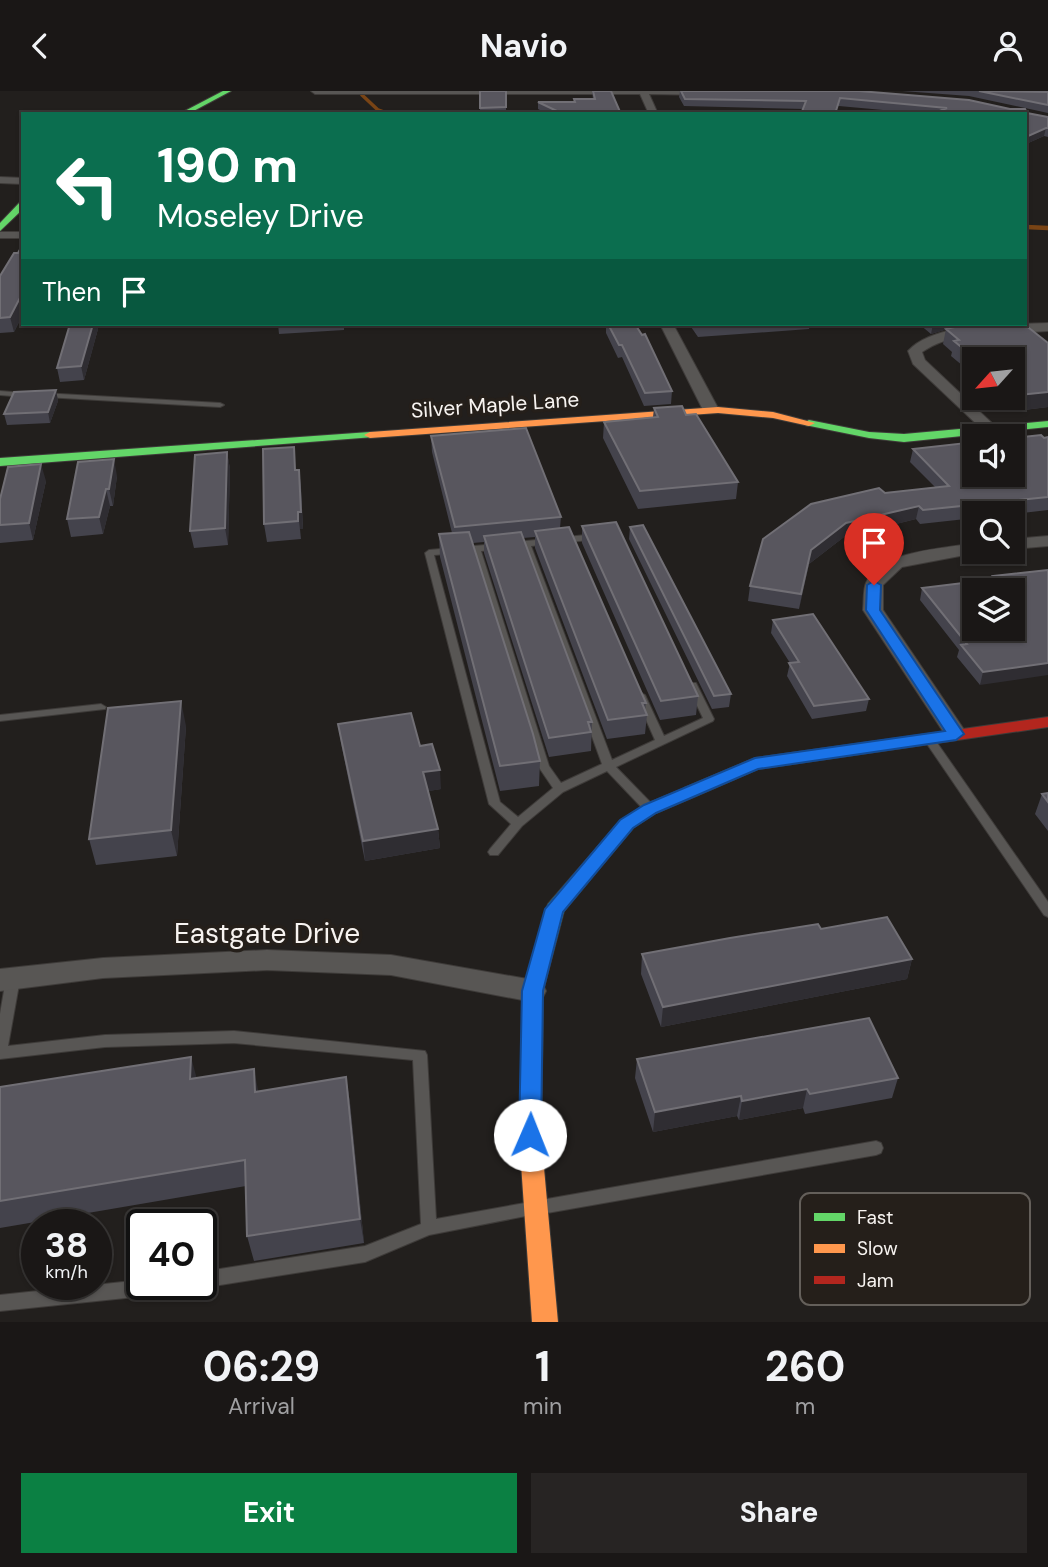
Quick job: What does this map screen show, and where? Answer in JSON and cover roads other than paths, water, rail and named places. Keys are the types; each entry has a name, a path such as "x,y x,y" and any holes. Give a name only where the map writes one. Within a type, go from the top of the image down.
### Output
{"street":[{"path":"186,112 228,91"},
{"path":"315,91 712,92"},
{"path":"643,92 653,112"},
{"path":"0,180 21,181"},
{"path":"0,228 21,206"},
{"path":"0,235 21,235"},
{"path":"667,326 711,410"},
{"path":"985,424 918,361 915,351 924,342 944,336 1048,327"},
{"name":"Silver Maple Lane","path":"0,462 711,410 773,415 869,435 904,438 962,433"},
{"name":"Silver Maple Lane","path":"1025,426 1048,424"},
{"path":"1025,543 1048,541"},
{"path":"956,734 873,610 874,585 880,575 896,563 962,550"},
{"path":"545,1322 530,1135 533,991 555,909 627,824 650,809 755,764 1048,722"},
{"name":"Eastgate Drive","path":"7,979 103,968 267,960 391,965 533,991"}],"lane":[{"path":"0,393 220,405"},
{"path":"518,823 495,804 429,553 608,535"},
{"path":"573,539 578,552"},
{"path":"526,544 607,765 650,809"},
{"path":"476,549 544,766 559,789"},
{"path":"494,852 518,823 559,789 709,719 685,670"},
{"path":"638,690 660,740"},
{"path":"0,718 101,707"},
{"path":"929,739 1048,912"},
{"path":"7,979 0,1053 105,1041 233,1037 420,1055 429,1228"},
{"path":"217,1277 365,1254 429,1228 876,1148"},
{"path":"0,1303 126,1290"}],"waterway":[{"path":"365,91 362,95 384,112"},
{"path":"1027,227 1048,228"}]}
